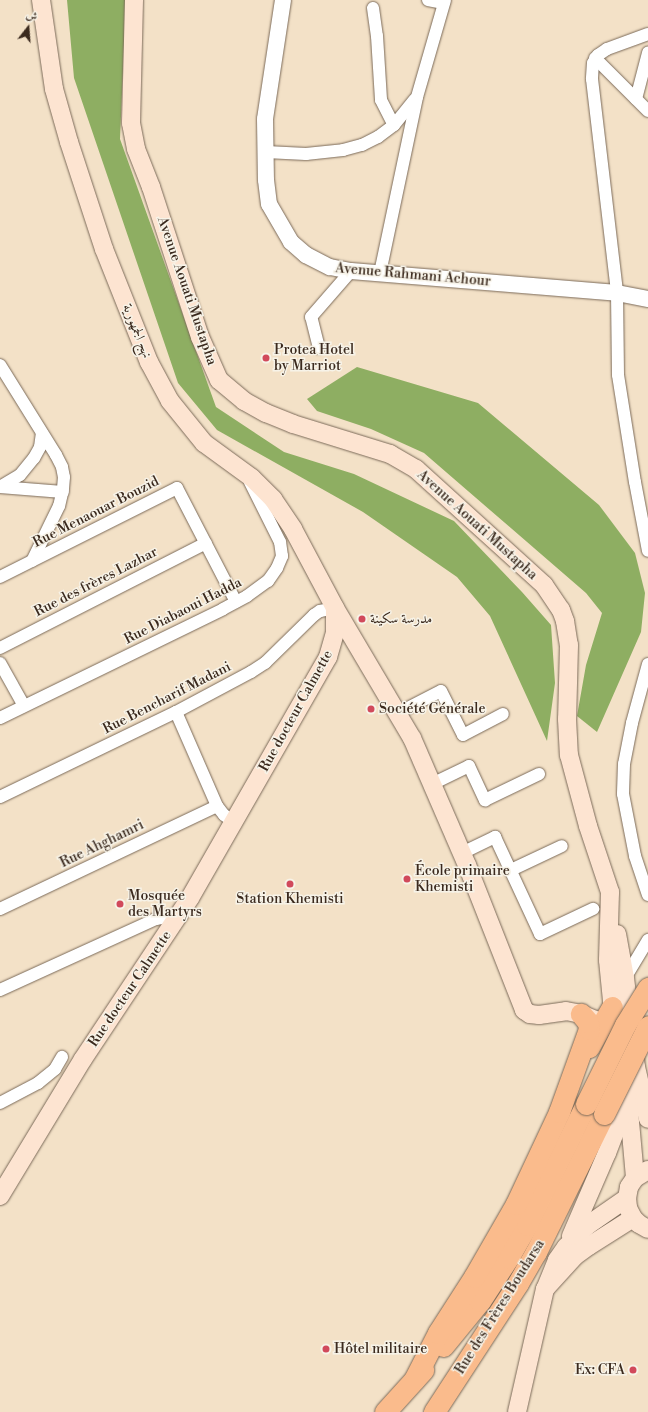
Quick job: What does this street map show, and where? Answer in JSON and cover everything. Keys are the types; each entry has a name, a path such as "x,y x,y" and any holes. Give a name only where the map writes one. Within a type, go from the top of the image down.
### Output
{"highway":[{"path":"385,1412 414,1380 480,1301 508,1258 527,1225 625,1025 648,988"},
{"path":"414,1380 438,1333 474,1277 516,1204 560,1112 589,1029 588,1022 581,1014"},
{"path":"572,1075 607,1015"},
{"name":"Rue des Frères Boudarsa","path":"434,1412 518,1283 536,1252 648,1026"}],"main road":[{"name":"نهج الجمهورية","path":"41,0 54,89 69,142 104,249 149,362 170,401 204,443 252,478 273,499 294,528 335,608 412,738 462,853 524,1010 530,1014 539,1015 566,1011 581,1014"},
{"name":"Avenue Aouati Mustapha","path":"134,0 131,123 136,149 151,187 200,336 219,380 244,401 266,413 293,424 390,454 416,469 544,586 554,599 565,621 569,644 567,719 569,755 588,826 610,892 607,1015 618,1051 641,1174"},
{"name":"Rue docteur Calmette","path":"0,1196 83,1059 180,914 234,822 328,657 335,633 335,608"},
{"path":"610,892 624,978 636,1067 648,1118"},
{"path":"581,1014 607,1015"},
{"path":"517,1412 545,1289 557,1260 566,1247 596,1181 626,1091"},
{"path":"641,1174 629,1187 627,1198 628,1208 633,1218 639,1224 648,1229"},
{"path":"566,1247 588,1225 627,1198"},
{"path":"545,1289 575,1256 633,1218"}],"street":[{"name":"Avenue Rahmani Achour","path":"283,0 265,119 269,204 291,242 306,255 330,268 351,271 617,293 648,299"},
{"path":"380,273 417,97 445,2 428,0"},
{"path":"373,8 377,36 381,100 394,126"},
{"path":"648,34 607,49 595,58 592,79 617,293 618,375 648,551"},
{"path":"636,99 648,53"},
{"path":"595,58 648,111"},
{"path":"266,152 306,154 343,150 373,140 394,126 417,97"},
{"path":"320,348 311,317 351,271"},
{"path":"0,366 62,467 64,477 59,506 32,561"},
{"path":"0,487 20,475 34,458 40,447 42,433"},
{"name":"Rue Diabaoui Hadda","path":"0,718 236,602 268,581 277,568 282,556 280,542 244,472"},
{"path":"0,487 62,492"},
{"name":"Rue Menaouar Bouzid","path":"0,577 177,488 236,602"},
{"name":"Rue des frères Lazhar","path":"0,648 206,543"},
{"name":"Rue Bencharif Madani","path":"0,797 176,712 265,663 314,615 320,611 335,608"},
{"path":"0,663 24,706"},
{"path":"648,664 632,723 624,764 623,794 635,856 648,895"},
{"path":"398,713 441,692 463,735 503,714"},
{"path":"176,712 216,806 224,815 234,822"},
{"path":"432,784 469,766 485,800 539,774"},
{"name":"Rue Ahghamri","path":"0,909 216,806"},
{"path":"462,853 495,837 540,934 593,910"},
{"path":"511,870 562,846"},
{"path":"0,990 156,919 180,914"},
{"path":"607,1015 624,978 648,940"},
{"path":"0,1103 38,1083 55,1068 62,1057"}],"green space":[{"path":"67,0 126,0 120,139 216,407 284,452 354,474 454,521 522,592 551,625 555,683 547,741 490,616 457,577 363,512 217,430 178,383 74,78"},
{"path":"357,367 478,403 599,505 635,553 645,593 641,632 597,732 577,716 586,665 602,613 586,593 424,453 371,429 317,411 307,399"}],"place":[{"name":"Protea Hotel by Marriot","path":"266,358"},
{"name":"مدرسة سكينة","path":"362,619"},
{"name":"Société Générale","path":"371,709"},
{"name":"École primaire Khemisti","path":"407,879"},
{"name":"Station Khemisti","path":"290,884"},
{"name":"Mosquée des Martyrs","path":"120,904"},
{"name":"Hôtel militaire","path":"326,1349"},
{"name":"Ex: CFA","path":"633,1370"}]}
